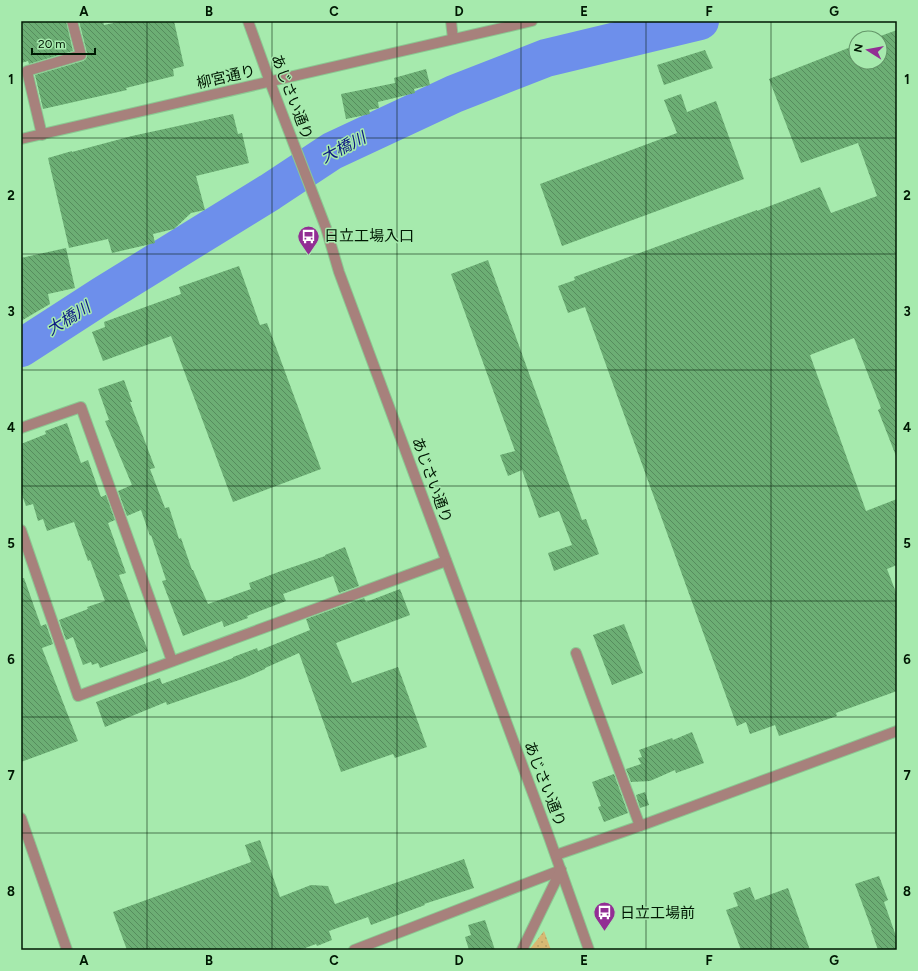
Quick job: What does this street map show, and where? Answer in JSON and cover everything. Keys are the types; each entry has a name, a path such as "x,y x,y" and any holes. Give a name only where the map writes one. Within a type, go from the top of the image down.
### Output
{"street":[{"path":"42,135 27,71 81,55 72,21"},
{"name":"あじさい通り","path":"248,21 326,228 339,272 556,855 589,950"},
{"path":"451,21 453,39"},
{"name":"柳宮通り","path":"21,139 532,21"},
{"path":"21,428 81,406 172,661"},
{"path":"21,530 78,696 446,561"},
{"path":"576,653 640,826"},
{"path":"556,855 640,826 897,731"},
{"path":"21,818 67,950"},
{"path":"354,950 561,870"},
{"path":"522,950 561,870"}],"shaded area":[{"path":"544,931 551,950 529,950"}],"building":[{"path":"21,21 66,21 73,51 29,64 28,61 21,63"},
{"path":"79,21 103,21 104,25 123,21 174,21 184,66 173,69 174,76 126,88 127,90 43,109 35,75 83,61 87,57"},
{"path":"897,30 897,456 878,410 881,408 854,338 810,355 866,511 897,499 897,565 887,569 897,595 897,691 836,713 837,716 779,736 775,725 750,734 746,722 737,726 585,307 568,313 558,286 575,280 574,277 820,187 831,213 877,196 858,143 801,163 769,79 848,48 848,70 888,70 888,33"},
{"path":"705,50 713,68 664,85 657,65"},
{"path":"426,69 430,85 414,89 415,93 378,102 379,108 369,110 370,114 346,119 341,94 395,83 394,78"},
{"path":"681,94 687,112 716,101 744,179 562,246 540,184 677,133 664,100"},
{"path":"233,114 238,134 242,133 249,163 196,176 205,210 191,213 174,229 153,234 155,243 112,253 108,239 69,248 48,158 132,136"},
{"path":"66,248 75,288 48,294 50,304 21,321 21,258"},
{"path":"488,260 582,520 586,519 599,554 554,571 548,553 572,545 559,511 539,518 522,470 508,476 500,455 515,451 451,274"},
{"path":"239,266 260,325 267,323 321,469 233,502 171,336 103,361 92,332 105,327 104,322 181,294 179,287"},
{"path":"124,380 132,402 130,402 155,468 150,469 165,508 169,507 179,539 181,538 192,570 208,604 251,589 249,583 325,556 345,547 359,586 339,593 333,576 283,594 286,601 247,616 248,618 224,627 222,621 183,636 162,581 166,580 141,510 127,516 118,491 132,485 105,421 109,420 98,389"},
{"path":"67,423 81,463 88,460 101,497 106,495 115,520 108,523 126,573 119,575 148,651 100,668 98,663 92,665 91,662 83,665 73,637 66,640 59,620 88,609 87,607 105,601 90,560 88,561 74,522 47,531 43,519 38,521 33,504 26,506 21,492 21,444 46,434 45,431"},
{"path":"21,578 24,578 41,626 46,624 53,644 42,648 78,741 21,762"},
{"path":"400,589 410,615 336,643 352,683 398,667 427,747 395,758 393,754 341,772 299,653 242,679 167,705 166,702 105,727 96,702 160,678 162,684 257,648 258,651 310,630 306,619 364,598 366,602"},
{"path":"624,624 643,673 612,685 593,635"},
{"path":"692,732 704,763 676,773 675,770 650,781 631,782 626,769 641,764 638,758 642,757 639,750 672,738 673,740"},
{"path":"614,774 628,813 604,822 598,807 601,806 592,782"},
{"path":"645,792 649,805 640,808 636,795"},
{"path":"260,840 280,897 311,885 328,886 335,904 464,859 474,888 424,904 425,905 371,925 368,917 329,931 332,940 317,946 316,944 300,950 127,950 113,912 251,862 245,845"},
{"path":"879,876 888,900 884,902 897,939 897,950 878,950 855,884"},
{"path":"750,887 755,900 788,888 810,950 741,950 726,910 738,906 733,893"},
{"path":"485,920 495,950 469,950 465,937 471,935 468,925"}],"waterway":[{"name":"大橋川","path":"21,348 103,295 270,192 332,151 454,94 546,58 700,21"}],"place":[{"name":"日立工場入口","path":"308,256"},
{"name":"日立工場前","path":"604,932"}]}
